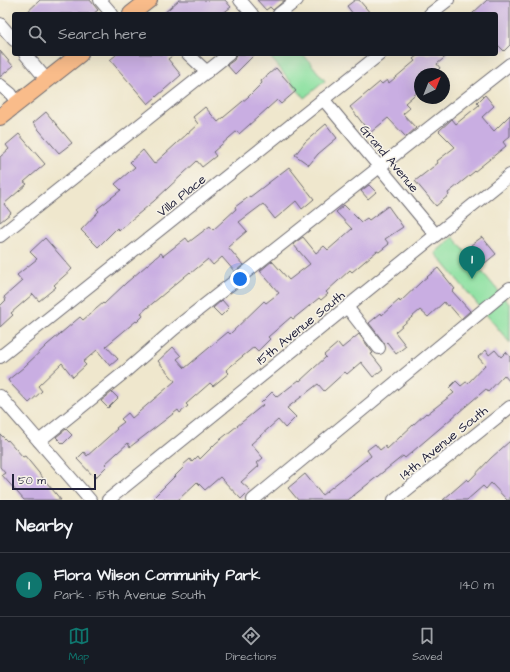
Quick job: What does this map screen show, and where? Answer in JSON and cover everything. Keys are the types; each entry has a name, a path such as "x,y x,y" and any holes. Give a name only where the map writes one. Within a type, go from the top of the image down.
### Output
{"main road":[{"path":"134,12 149,0"},
{"path":"0,117 77,56"}],"street":[{"path":"100,0 110,12"},
{"path":"240,0 250,12"},
{"path":"282,12 297,0"},
{"path":"433,12 448,0"},
{"path":"0,24 12,38"},
{"path":"28,56 47,80"},
{"path":"190,56 207,72"},
{"path":"0,236 227,56"},
{"name":"Villa Place","path":"0,358 377,56"},
{"path":"39,441 126,371 174,329 510,64"},
{"path":"0,85 11,94 17,103"},
{"name":"Grand Avenue","path":"323,99 436,235"},
{"name":"15th Avenue South","path":"108,500 510,176"},
{"path":"252,500 510,288"},
{"path":"347,307 379,348"},
{"path":"0,396 90,500"},
{"name":"14th Avenue South","path":"394,500 510,407"}],"green space":[{"path":"270,56 305,56 325,81 304,98"},
{"path":"453,237 510,305 510,343 435,253"}],"building":[{"path":"40,0 90,0 98,10 96,12 27,12"},
{"path":"179,0 225,0 231,7 225,12 165,12"},
{"path":"257,0 285,0 273,10 270,7 266,10"},
{"path":"355,0 359,0 369,12 352,12 347,6"},
{"path":"487,0 510,0 510,45 504,51 498,45 498,12 474,12"},
{"path":"0,51 13,66 0,77"},
{"path":"115,56 172,56 168,59 181,75 148,104 110,60"},
{"path":"235,56 253,56 235,74 227,65 234,60"},
{"path":"417,56 447,56 437,64 440,68 414,68 414,95 405,103 410,108 403,114 416,128 406,137 388,118 370,133 350,107 380,82 382,84 387,80 389,83 415,61 413,59"},
{"path":"276,68 296,91 281,104 277,100 239,134 237,131 213,152 216,156 202,167 197,161 154,201 119,230 117,228 98,247 81,230 99,211 97,209 121,190 115,184 135,167 130,162 143,150 154,164 198,124 193,117 205,107 218,122 248,97 262,83 261,81"},
{"path":"485,95 494,106 482,117 494,131 510,115 510,136 503,142 506,146 448,193 449,195 436,206 415,181 455,147 439,131 452,119 456,124 479,105 477,103"},
{"path":"46,112 72,143 59,153 33,123"},
{"path":"326,124 337,138 318,154 309,165 295,155 305,142"},
{"path":"19,134 45,164 24,182 27,184 4,204 11,213 0,222 0,157 9,149 6,145"},
{"path":"289,167 314,199 302,209 296,201 275,219 263,204 239,222 247,231 228,247 243,265 235,272 222,257 213,265 208,259 191,273 190,272 141,313 143,316 137,322 136,321 106,346 118,359 110,366 97,350 83,362 86,365 73,377 62,363 38,386 42,391 29,403 10,383 8,380 47,345 80,317 83,320 103,303 104,304 161,253 163,256 186,238 189,242 210,226 213,230 236,209 235,207"},
{"path":"369,185 376,192 368,199 361,191"},
{"path":"344,205 361,222 367,218 369,220 388,206 403,227 385,239 389,244 379,252 377,251 352,272 350,270 326,292 328,294 321,300 319,298 293,319 291,317 268,337 270,339 258,351 254,347 226,370 229,373 213,386 210,383 186,404 188,406 180,413 178,410 130,447 128,443 105,464 107,466 95,478 77,459 84,452 87,456 117,429 116,428 124,422 121,419 128,413 132,418 175,381 158,361 173,347 181,356 177,359 185,368 228,332 230,334 264,301 266,303 279,293 260,271 272,261 289,280 310,264 293,244 303,237 316,253 324,246 328,250 352,229 336,212"},
{"path":"482,237 496,254 485,263 471,245"},
{"path":"45,238 72,269 54,285 56,287 39,301 33,294 11,313 13,315 0,327 0,306 6,300 4,297 22,281 17,275 37,259 30,252"},
{"path":"438,268 455,289 452,291 470,311 461,319 449,305 447,306 444,302 428,317 420,310 395,332 406,346 396,354 387,342 385,344 369,323 381,313 382,315 399,300 400,302"},
{"path":"222,300 229,308 221,316 213,308"},
{"path":"359,334 373,353 371,354 383,369 373,377 361,362 347,374 345,372 324,391 318,384 287,408 296,417 285,428 278,420 251,444 263,458 257,463 259,466 241,482 250,490 241,499 220,477 205,490 197,482 178,500 151,500 184,467 183,465 190,459 192,462 198,456 200,459 216,443 263,405 261,403 272,392 277,397 299,380 300,381 326,357 324,355 338,343 342,348"},
{"path":"486,350 489,355 495,350 501,357 506,352 510,357 510,382 504,375 488,392 486,389 405,458 403,456 348,500 298,500 288,488 305,474 322,495 371,456 367,450 375,444 380,450 385,446 387,449 426,413 427,414 454,393 449,388 456,381 461,386 466,382 468,383 485,365 478,357"},
{"path":"112,392 118,398 108,408 101,401"},
{"path":"66,429 72,435 63,444 56,437"},
{"path":"0,434 7,441 8,440 23,457 25,456 61,500 24,500 2,475 5,473 0,467"},
{"path":"510,441 510,500 507,500 491,483 486,489 483,486 467,500 443,500 467,479 469,481"}],"place":[{"name":"Flora Wilson Community Park","path":"472,279"}]}
